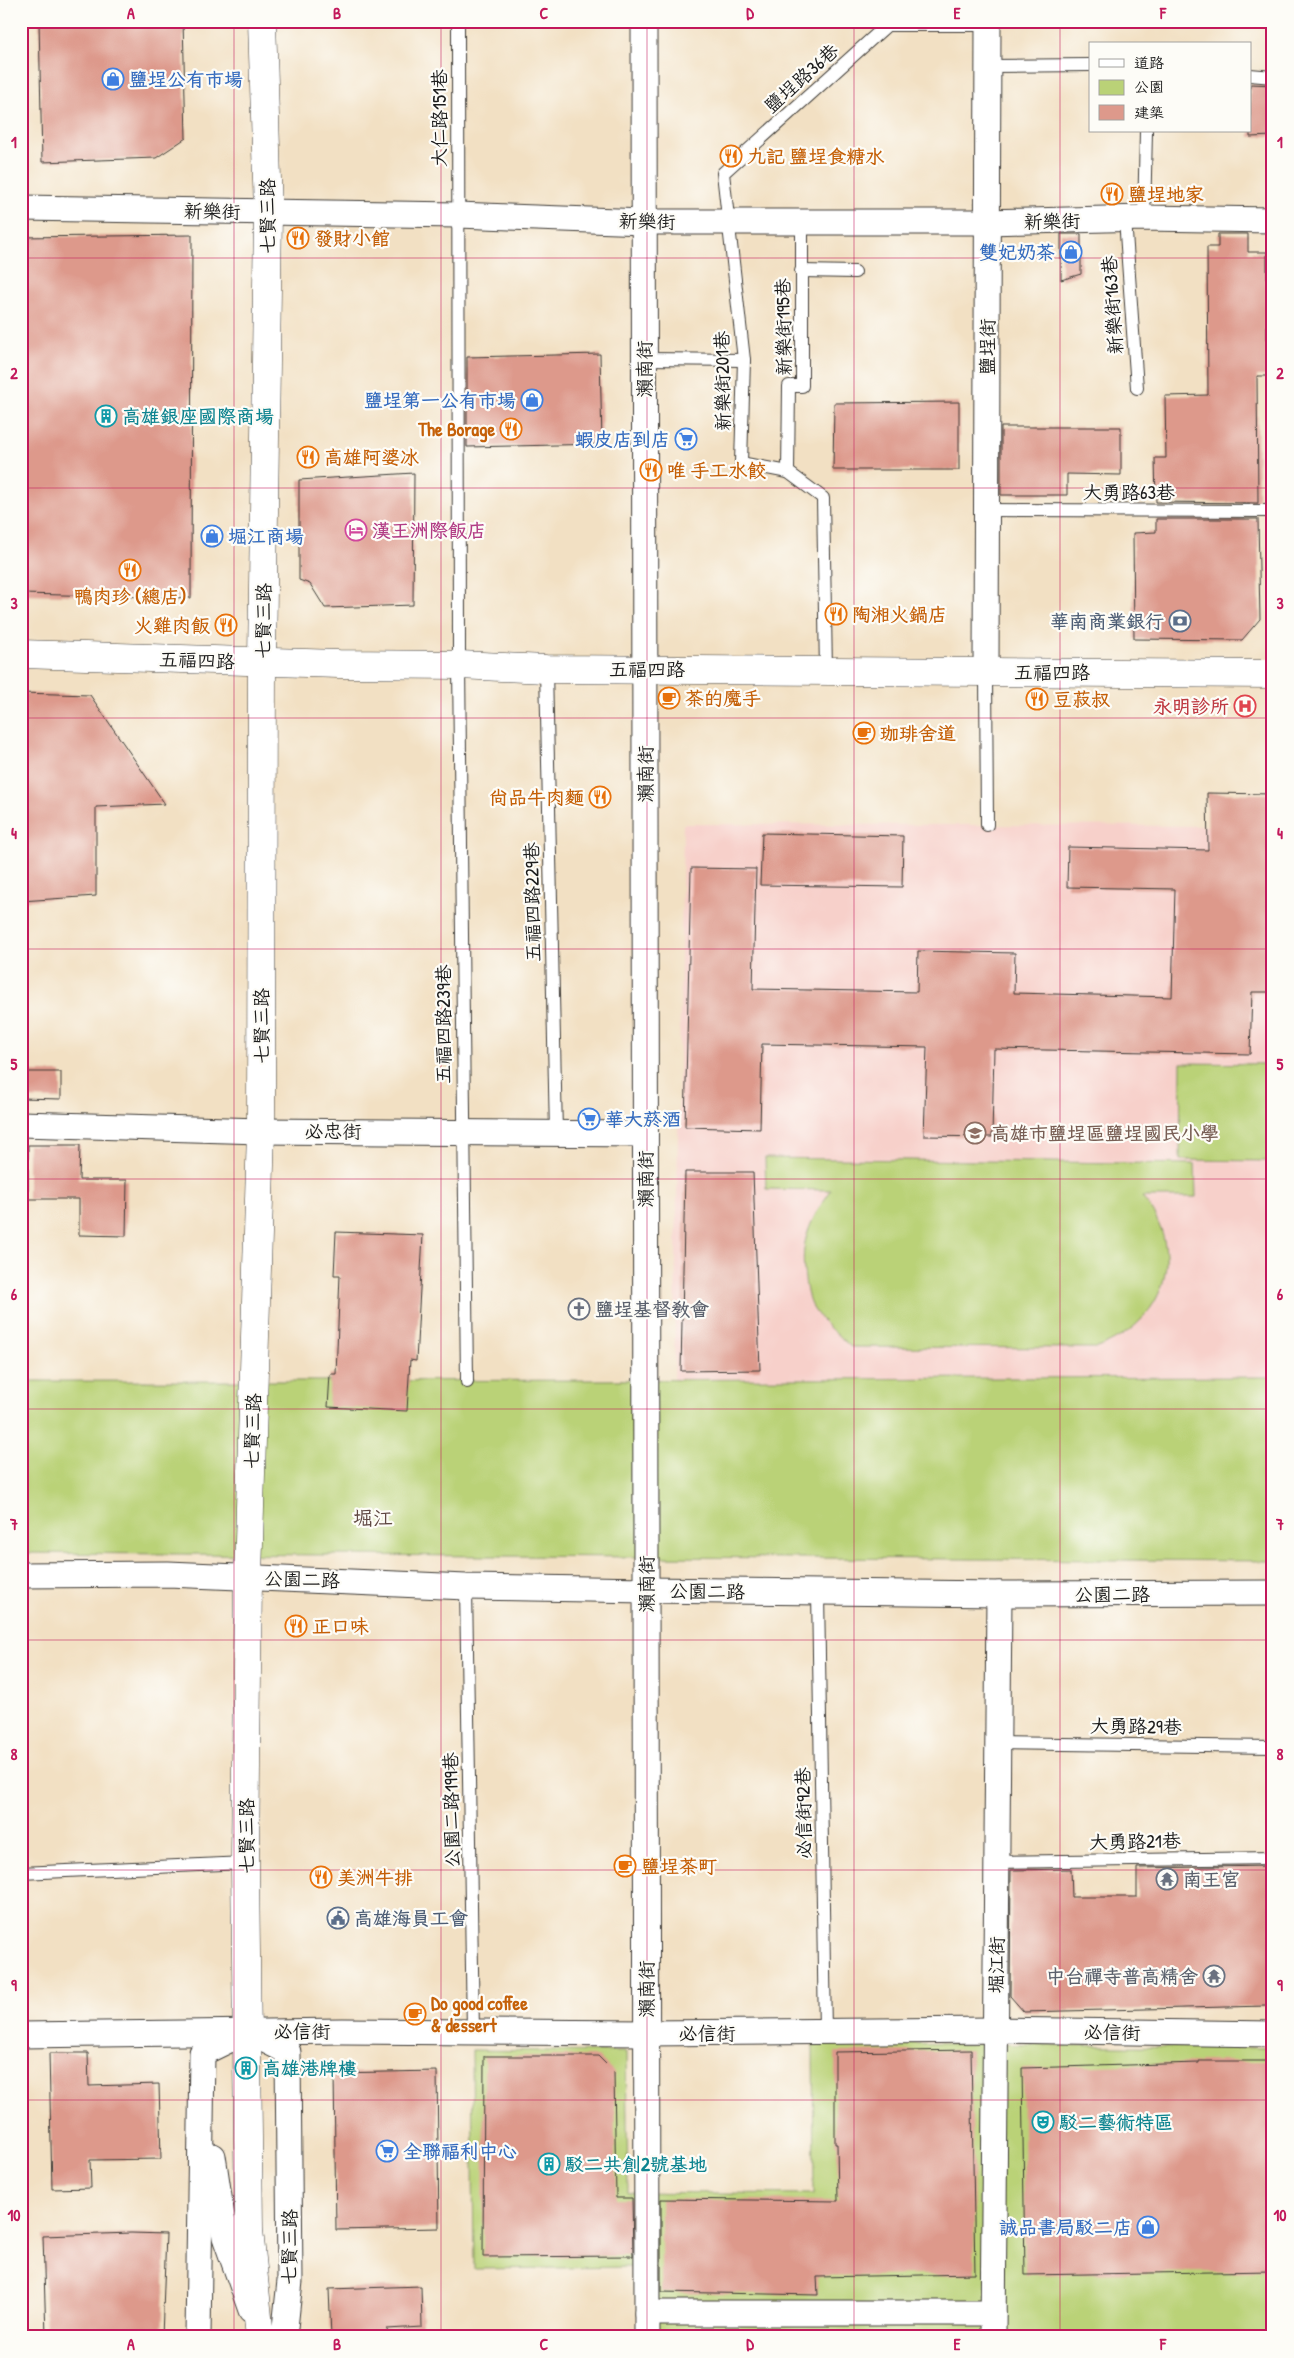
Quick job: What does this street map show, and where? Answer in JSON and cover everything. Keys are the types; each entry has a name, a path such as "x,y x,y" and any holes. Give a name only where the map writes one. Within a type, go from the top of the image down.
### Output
{"street":[{"name":"七賢三路","path":"262,21 268,212 262,662 261,1131 248,1576 245,1863 249,2230 268,2336"},
{"name":"瀨南街","path":"644,21 647,2325"},
{"name":"鹽埕街","path":"986,672 988,23"},
{"name":"新樂街","path":"21,208 458,215 644,222 1273,220"},
{"name":"五福四路","path":"21,654 262,662 459,665 546,669 1273,674"},
{"name":"必忠街","path":"21,1124 261,1131 463,1131 645,1134"},
{"name":"公園二路","path":"21,1575 248,1576 466,1587 646,1590 999,1594 1273,1593"},
{"name":"堀江街","path":"993,2325 999,1594"},
{"name":"七賢三路","path":"248,2031 288,2052 290,2281 268,2336"},
{"name":"必信街","path":"21,2035 248,2031 824,2033 995,2040 1273,2034"},
{"path":"198,2337 202,2053 248,2031"},
{"path":"202,2084 225,2237 268,2336"},
{"path":"647,2325 993,2325"}],"lane":[{"name":"大仁路151巷","path":"458,21 459,665"},
{"name":"鹽埕路36巷","path":"727,222 723,173 887,25 988,23"},
{"path":"987,66 1089,65"},
{"path":"1252,75 1273,77"},
{"name":"新樂街163巷","path":"1137,388 1134,219 1146,132"},
{"name":"新樂街201巷","path":"727,222 744,360 741,463 788,472"},
{"name":"新樂街195巷","path":"788,472 789,386 802,386 802,222"},
{"path":"801,271 855,272"},
{"path":"644,359 744,360"},
{"path":"788,472 823,498 826,671"},
{"name":"大勇路63巷","path":"986,510 1273,511"},
{"name":"五福四路239巷","path":"459,665 466,1382"},
{"name":"五福四路229巷","path":"546,669 556,1133"},
{"path":"986,672 987,826"},
{"name":"公園二路199巷","path":"466,1587 473,2032"},
{"name":"必信街92巷","path":"818,1592 824,2033"},
{"name":"大勇路29巷","path":"998,1743 1273,1747"},
{"name":"大勇路21巷","path":"997,1862 1273,1858"},
{"path":"21,1873 245,1863"}],"shaded area":[{"name":"高雄市鹽埕區鹽埕國民小學","path":"683,824 1236,826 1273,889 1273,1377 674,1379"}],"green space":[{"path":"1181,1063 1269,1064 1268,1161 1180,1160"},
{"path":"765,1158 1195,1164 1196,1197 1142,1197 1156,1219 1164,1241 1166,1263 1162,1285 1153,1304 1139,1322 1120,1337 1097,1348 851,1347 830,1329 813,1308 805,1283 805,1242 817,1212 831,1190 766,1189"},
{"path":"1273,1377 1273,1561 21,1553 21,1381"},
{"name":"駁二藝術特區","path":"813,2042 1273,2048 1273,2337 640,2337 638,2267 474,2269 472,2050 626,2052 628,2192 814,2194"}],"building":[{"name":"鹽埕公有市場","path":"39,21 183,21 186,138 156,158 42,162"},
{"path":"1252,84 1273,85 1273,136 1250,137 1250,132 1252,132"},
{"name":"雙妃奶茶","path":"1061,234 1081,234 1081,274 1061,280"},
{"path":"1218,234 1248,234 1248,252 1267,252 1267,376 1257,376 1258,503 1156,502 1155,458 1166,458 1165,396 1208,395 1207,247 1218,247"},
{"name":"高雄銀座國際商場","path":"192,235 191,598 21,594 21,237"},
{"name":"鹽埕第一公有市場","path":"600,354 602,444 467,447 467,357"},
{"path":"959,402 959,470 833,470 834,403"},
{"path":"1001,427 1121,427 1121,475 1067,474 1067,495 1001,495"},
{"name":"漢王洲際飯店","path":"414,473 413,605 325,608 310,584 299,580 299,480"},
{"path":"1156,519 1258,519 1260,619 1242,640 1134,639 1133,533 1156,532"},
{"path":"21,693 90,695 165,804 96,807 96,896 21,901"},
{"path":"1207,793 1273,794 1273,992 1252,992 1250,1054 994,1049 992,1137 924,1136 927,1047 762,1044 760,1129 685,1127 691,868 756,869 753,989 917,992 918,951 1015,953 1014,993 1172,997 1175,889 1067,887 1068,847 1208,850"},
{"path":"762,833 903,836 902,887 760,885"},
{"path":"21,1072 61,1072 61,1099 21,1098"},
{"path":"28,1145 80,1145 79,1180 127,1180 126,1236 79,1235 79,1199 28,1199"},
{"path":"685,1172 753,1172 760,1370 681,1371"},
{"path":"336,1232 423,1235 416,1361 410,1360 407,1411 328,1407 330,1374 336,1374 340,1275 334,1275"},
{"path":"1273,1866 1273,2001 1266,2006 1024,2012 1010,1996 1011,1870 1071,1869 1072,1897 1137,1897 1137,1868"},
{"path":"971,2050 975,2274 817,2277 818,2295 661,2292 661,2199 838,2201 837,2144 835,2144 835,2052"},
{"path":"49,2053 88,2053 89,2086 159,2084 161,2159 90,2160 91,2188 52,2189"},
{"name":"駁二共創2號基地","path":"484,2056 598,2056 614,2072 616,2198 632,2198 633,2256 483,2257"},
{"path":"1199,2061 1271,2061 1273,2271 1025,2275 1022,2068 1199,2063"},
{"name":"全聯福利中心","path":"437,2071 439,2228 336,2230 334,2073"},
{"path":"131,2233 166,2234 162,2337 46,2337 43,2236"},
{"path":"421,2286 422,2327 387,2329 388,2337 331,2337 329,2289"}],"place":[{"name":"鹽埕公有市場","path":"113,79"},
{"name":"九記 鹽埕食糖水","path":"731,156"},
{"name":"鹽埕地家","path":"1112,194"},
{"name":"發財小館","path":"298,238"},
{"name":"雙妃奶茶","path":"1071,252"},
{"name":"鹽埕第一公有市場","path":"532,400"},
{"name":"高雄銀座國際商場","path":"106,416"},
{"name":"The Borage","path":"511,429"},
{"name":"蝦皮店到店","path":"686,439"},
{"name":"高雄阿婆冰","path":"308,457"},
{"name":"唯 手工水餃","path":"651,470"},
{"name":"漢王洲際飯店","path":"356,530"},
{"name":"堀江商場","path":"212,536"},
{"name":"鴨肉珍 (總店)","path":"130,570"},
{"name":"陶湘火鍋店","path":"836,614"},
{"name":"華南商業銀行","path":"1180,621"},
{"name":"火雞肉飯","path":"226,625"},
{"name":"茶的魔手","path":"669,698"},
{"name":"豆菽叔","path":"1037,699"},
{"name":"永明診所","path":"1245,706"},
{"name":"珈琲舍道","path":"864,733"},
{"name":"尚品牛肉麵","path":"600,797"},
{"name":"華大菸酒","path":"589,1119"},
{"name":"高雄市鹽埕區鹽埕國民小學","path":"975,1133"},
{"name":"鹽埕基督教會","path":"579,1309"},
{"name":"正口味","path":"296,1626"},
{"name":"鹽埕茶町","path":"625,1866"},
{"name":"美洲牛排","path":"321,1877"},
{"name":"南王宮","path":"1167,1879"},
{"name":"高雄海員工會","path":"338,1918"},
{"name":"中台禪寺普高精舍","path":"1214,1976"},
{"name":"Do good coffee & dessert","path":"415,2014"},
{"name":"高雄港牌樓","path":"246,2068"},
{"name":"駁二藝術特區","path":"1043,2122"},
{"name":"全聯福利中心","path":"387,2151"},
{"name":"駁二共創2號基地","path":"549,2164"},
{"name":"誠品書局駁二店","path":"1148,2227"}],"district":[{"name":"堀江","path":"373,1518"}]}
